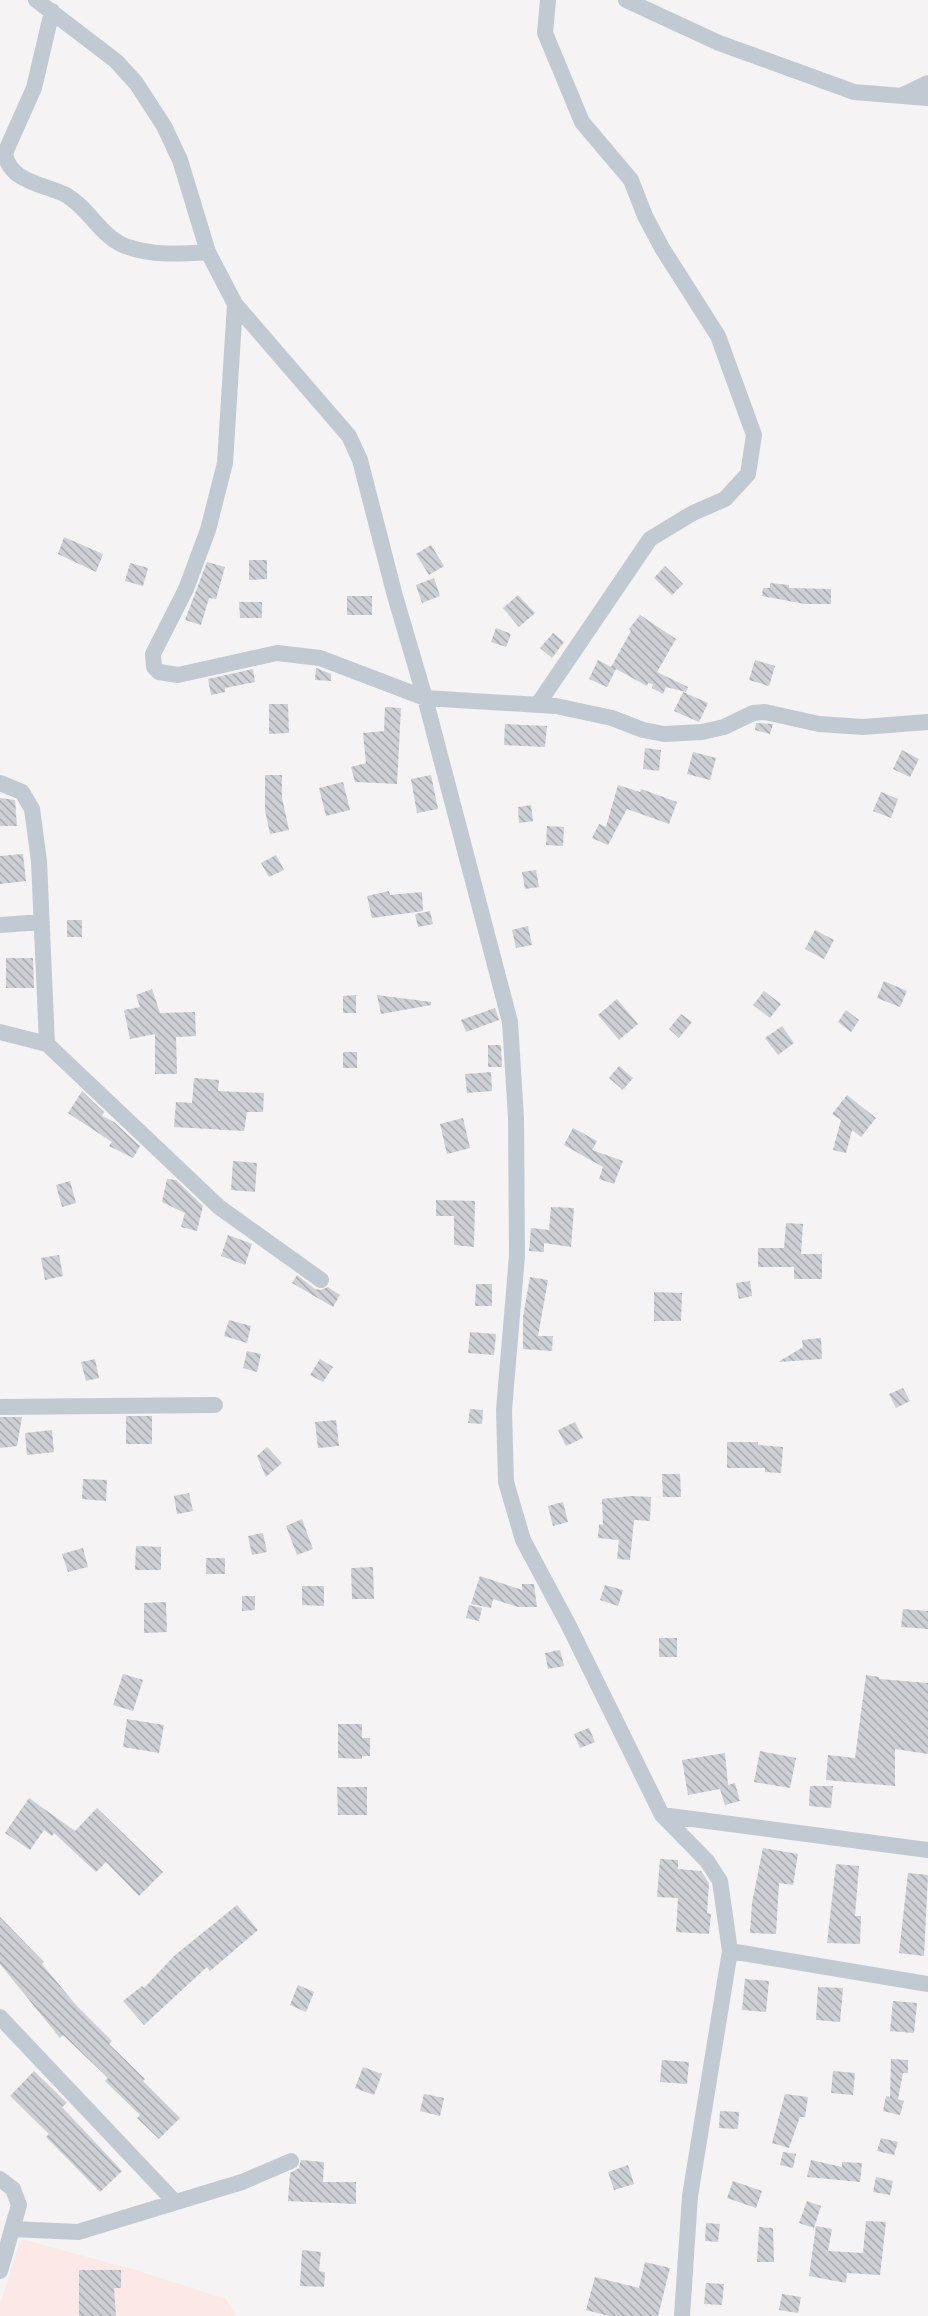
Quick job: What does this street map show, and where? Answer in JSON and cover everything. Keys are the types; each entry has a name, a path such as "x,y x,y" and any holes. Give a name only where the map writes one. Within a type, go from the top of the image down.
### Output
{"street":[{"path":"36,0 116,61 147,100 164,126 180,160 208,252 235,304 349,436 360,460 510,1022 516,1118 517,1256 504,1410 506,1482 523,1540 568,1624 662,1815 707,1862 720,1881 730,1951 690,2196 682,2316"},
{"path":"538,704 650,539 693,513 725,499 748,474 754,435 717,336 662,248 645,216 632,180 582,122 544,33 548,0"},
{"path":"626,0 719,44 854,92 928,98"},
{"path":"52,11 34,88 5,153 6,163 15,175 79,203 104,232 124,246 161,254 208,252"},
{"path":"900,97 928,83"},
{"path":"235,304 225,463 208,530 186,589 153,654 154,667 159,672 178,675 277,653 320,658 425,698 538,704 612,718 643,730 664,734 702,732 724,727 753,713 765,712 819,724 863,727 928,722"},
{"path":"0,783 22,792 33,809 39,861 47,1044"},
{"path":"0,925 42,922"},
{"path":"0,1032 47,1044 219,1207 321,1280"},
{"path":"0,1407 215,1405"},
{"path":"662,1815 928,1850"},
{"path":"730,1951 928,1984"},
{"path":"0,2017 174,2201"},
{"path":"12,2229 78,2232 242,2182 291,2161"},
{"path":"0,2179 17,2196 19,2205 0,2271"}],"shaded area":[{"path":"21,2239 132,2269 226,2299 236,2316 0,2316 0,2305"}],"building":[{"path":"64,537 103,554 96,572 58,554"},
{"path":"431,545 444,566 429,575 416,554"},
{"path":"249,560 267,560 267,579 249,580"},
{"path":"207,562 225,567 216,599 209,598 201,625 185,620"},
{"path":"130,563 148,568 143,586 125,581"},
{"path":"665,566 683,584 672,595 654,578"},
{"path":"434,578 440,596 422,603 416,585"},
{"path":"770,583 789,585 789,588 831,589 831,604 805,604 762,596 763,588 770,588"},
{"path":"518,595 535,613 519,627 503,608"},
{"path":"347,596 372,596 372,615 347,615"},
{"path":"239,602 262,602 262,618 240,618"},
{"path":"640,615 676,639 657,672 688,687 686,692 666,687 663,694 652,688 653,684 648,683 647,686 616,669 607,687 589,679 598,660 611,667 631,631 629,629"},
{"path":"496,628 511,634 506,647 491,642"},
{"path":"553,633 564,642 552,658 540,648"},
{"path":"755,660 775,666 769,686 749,680"},
{"path":"316,668 331,674 331,681 315,680"},
{"path":"253,669 255,682 225,688 225,692 211,695 208,679"},
{"path":"683,692 708,703 699,722 674,711"},
{"path":"269,704 288,704 289,733 269,734"},
{"path":"385,707 401,708 397,784 355,782 351,767 366,763 363,733 384,731"},
{"path":"756,723 773,724 770,734 755,730"},
{"path":"505,724 547,726 545,747 504,745"},
{"path":"645,748 661,750 659,771 643,769"},
{"path":"902,750 919,759 910,777 893,769"},
{"path":"693,752 716,758 710,780 687,774"},
{"path":"265,775 282,775 282,798 289,830 270,834 265,810"},
{"path":"431,775 438,809 417,813 411,779"},
{"path":"343,782 350,810 326,816 319,788"},
{"path":"618,785 640,792 641,789 677,802 669,824 627,809 608,845 592,838 599,824 606,827"},
{"path":"881,792 898,799 891,818 873,811"},
{"path":"0,798 15,800 17,826 0,826"},
{"path":"531,805 533,821 519,823 518,807"},
{"path":"547,826 564,827 563,846 546,845"},
{"path":"23,854 26,881 0,884 0,856"},
{"path":"276,855 284,870 269,877 261,863"},
{"path":"536,870 539,887 525,889 522,872"},
{"path":"389,891 390,895 422,892 423,911 372,918 367,896"},
{"path":"430,911 433,924 418,927 415,914"},
{"path":"67,920 82,920 82,937 67,937"},
{"path":"528,926 532,945 516,948 512,930"},
{"path":"815,930 834,940 824,959 805,949"},
{"path":"6,958 33,958 34,988 6,988"},
{"path":"884,981 907,991 900,1007 877,998"},
{"path":"152,989 160,1013 195,1012 196,1036 176,1037 177,1074 155,1074 155,1034 130,1039 124,1010 140,1007 136,995"},
{"path":"764,991 781,1004 770,1018 753,1005"},
{"path":"356,995 356,1013 343,1013 343,996"},
{"path":"377,995 431,1002 431,1005 381,1014"},
{"path":"617,999 638,1024 619,1040 598,1015"},
{"path":"495,1008 499,1020 466,1032 461,1020"},
{"path":"846,1010 859,1020 851,1032 838,1022"},
{"path":"681,1014 692,1022 679,1038 669,1029"},
{"path":"782,1026 794,1043 778,1055 765,1038"},
{"path":"488,1045 501,1045 502,1067 488,1067"},
{"path":"343,1052 357,1052 357,1068 343,1068"},
{"path":"619,1066 633,1078 623,1090 609,1078"},
{"path":"491,1072 492,1091 467,1093 465,1074"},
{"path":"194,1078 219,1080 218,1091 264,1093 263,1112 247,1112 244,1131 174,1127 176,1102 192,1103"},
{"path":"82,1091 104,1112 102,1116 114,1122 140,1146 133,1158 109,1146 112,1142 68,1113"},
{"path":"847,1095 876,1118 861,1137 852,1130 846,1153 833,1150 841,1120 832,1114"},
{"path":"463,1118 470,1148 447,1154 440,1124"},
{"path":"573,1128 597,1141 592,1150 623,1161 614,1184 599,1179 603,1167 564,1145"},
{"path":"233,1161 257,1163 255,1192 231,1190"},
{"path":"167,1179 176,1180 203,1206 197,1231 181,1227 185,1213 162,1202"},
{"path":"70,1181 76,1203 62,1207 56,1185"},
{"path":"436,1200 475,1201 474,1247 454,1245 454,1216 436,1216"},
{"path":"551,1207 574,1208 571,1247 544,1243 544,1252 529,1251 531,1228 549,1230"},
{"path":"786,1223 803,1224 801,1254 822,1254 822,1279 794,1279 794,1267 758,1267 758,1248 784,1248"},
{"path":"228,1235 252,1244 245,1265 221,1256"},
{"path":"59,1255 63,1276 45,1280 41,1258"},
{"path":"297,1275 315,1289 321,1290 328,1287 340,1295 333,1307 292,1283"},
{"path":"530,1277 548,1280 538,1336 553,1336 552,1351 523,1349 523,1317"},
{"path":"750,1281 752,1296 739,1299 736,1283"},
{"path":"476,1284 492,1284 492,1306 475,1306"},
{"path":"654,1292 682,1293 681,1321 654,1321"},
{"path":"229,1320 251,1326 247,1343 224,1336"},
{"path":"470,1332 496,1334 494,1355 468,1353"},
{"path":"821,1338 822,1359 778,1362 803,1347 802,1340"},
{"path":"247,1351 261,1354 257,1372 243,1368"},
{"path":"95,1359 99,1378 86,1381 81,1362"},
{"path":"320,1359 333,1367 323,1382 310,1375"},
{"path":"903,1388 910,1401 896,1408 889,1394"},
{"path":"470,1409 483,1410 482,1424 468,1423"},
{"path":"126,1416 152,1416 152,1444 126,1444"},
{"path":"0,1417 22,1417 17,1446 0,1448"},
{"path":"336,1420 339,1446 318,1448 315,1422"},
{"path":"575,1422 583,1438 566,1446 558,1430"},
{"path":"52,1430 54,1452 27,1455 25,1433"},
{"path":"727,1442 758,1442 758,1445 783,1447 781,1473 765,1472 765,1468 727,1468"},
{"path":"267,1447 282,1463 266,1477 257,1456"},
{"path":"662,1474 680,1474 681,1497 663,1497"},
{"path":"83,1479 107,1480 106,1501 82,1499"},
{"path":"189,1493 193,1511 177,1514 174,1496"},
{"path":"631,1496 651,1497 650,1521 634,1520 630,1560 617,1559 619,1540 598,1538 599,1524 603,1525 602,1499"},
{"path":"563,1502 568,1522 553,1526 548,1506"},
{"path":"302,1519 313,1549 297,1555 286,1526"},
{"path":"263,1533 267,1552 252,1555 248,1536"},
{"path":"136,1546 161,1547 161,1570 135,1570"},
{"path":"83,1548 88,1567 68,1572 62,1554"},
{"path":"206,1558 225,1558 225,1574 206,1574"},
{"path":"373,1567 374,1599 352,1599 351,1568"},
{"path":"480,1576 522,1590 522,1584 534,1584 537,1607 518,1607 493,1599 491,1608 471,1604"},
{"path":"605,1585 623,1590 618,1606 600,1600"},
{"path":"302,1586 324,1586 324,1606 302,1605"},
{"path":"242,1596 255,1596 255,1610 242,1611"},
{"path":"166,1602 167,1632 144,1633 144,1603"},
{"path":"469,1605 482,1608 479,1621 466,1618"},
{"path":"903,1609 928,1611 928,1629 901,1627"},
{"path":"659,1638 677,1638 677,1657 659,1657"},
{"path":"560,1650 564,1666 548,1669 545,1653"},
{"path":"123,1674 143,1680 133,1711 113,1705"},
{"path":"866,1675 879,1677 879,1679 928,1683 928,1754 895,1749 895,1786 826,1780 828,1755 855,1758"},
{"path":"127,1719 164,1725 159,1753 123,1747"},
{"path":"338,1724 362,1724 362,1738 370,1738 370,1756 362,1756 362,1759 338,1758"},
{"path":"589,1728 595,1742 580,1748 574,1734"},
{"path":"760,1751 796,1758 790,1788 754,1782"},
{"path":"725,1753 728,1785 735,1783 740,1801 725,1805 720,1789 688,1795 682,1760"},
{"path":"810,1786 833,1786 831,1808 809,1806"},
{"path":"337,1787 367,1787 367,1815 338,1815"},
{"path":"29,1798 75,1831 97,1808 163,1872 139,1896 106,1862 96,1872 54,1833 52,1836 44,1830 30,1850 5,1833"},
{"path":"763,1848 798,1854 793,1885 779,1883 776,1934 750,1933 752,1903"},
{"path":"660,1859 678,1860 678,1869 701,1871 709,1883 707,1913 711,1914 709,1934 676,1932 678,1898 657,1897"},
{"path":"836,1864 859,1866 855,1916 861,1916 860,1944 827,1943"},
{"path":"908,1873 928,1875 924,1956 899,1953"},
{"path":"237,1905 258,1930 210,1971 207,1967 144,2025 123,2001 142,1986 144,1988 174,1956"},
{"path":"0,1917 44,1962 42,1964 76,2005 112,2041 109,2044 180,2118 159,2139 137,2118 140,2115 105,2081 108,2078 63,2035 60,2038 0,1964"},
{"path":"745,1979 769,1981 766,2012 742,2010"},
{"path":"298,1985 314,1992 306,2012 290,2005"},
{"path":"818,1987 843,1988 840,2022 816,2020"},
{"path":"893,2001 917,2003 914,2033 890,2031"},
{"path":"891,2059 908,2060 908,2073 903,2073 898,2099 904,2101 900,2115 883,2111 886,2096 890,2097"},
{"path":"662,2060 689,2062 687,2084 660,2082"},
{"path":"363,2067 382,2074 374,2095 355,2088"},
{"path":"34,2071 67,2103 62,2107 122,2171 100,2192 46,2137 49,2134 10,2096"},
{"path":"833,2071 855,2073 853,2095 831,2093"},
{"path":"424,2094 444,2098 440,2116 420,2111"},
{"path":"785,2094 808,2097 805,2117 800,2117 789,2148 772,2143"},
{"path":"720,2111 739,2112 738,2129 719,2128"},
{"path":"881,2138 898,2142 894,2155 877,2151"},
{"path":"783,2152 796,2154 793,2168 780,2165"},
{"path":"301,2160 324,2162 323,2182 356,2182 356,2204 288,2201 290,2173 299,2168"},
{"path":"811,2160 842,2167 842,2162 862,2163 860,2182 807,2177"},
{"path":"628,2165 634,2184 614,2190 608,2172"},
{"path":"876,2177 893,2181 890,2195 873,2192"},
{"path":"733,2181 762,2191 756,2208 727,2198"},
{"path":"807,2201 821,2206 814,2228 799,2223"},
{"path":"866,2221 886,2222 880,2275 847,2273 846,2283 809,2276 816,2226 832,2229 828,2251 863,2253"},
{"path":"706,2223 720,2224 718,2242 705,2241"},
{"path":"759,2227 773,2228 774,2262 757,2262"},
{"path":"302,2250 321,2252 319,2271 325,2272 324,2287 300,2286"},
{"path":"645,2262 670,2268 658,2316 609,2316 586,2310 595,2277 639,2288"},
{"path":"79,2270 121,2270 121,2288 114,2288 116,2316 79,2316"},
{"path":"706,2283 724,2284 722,2305 704,2304"},
{"path":"782,2294 801,2297 798,2313 779,2310"}]}
